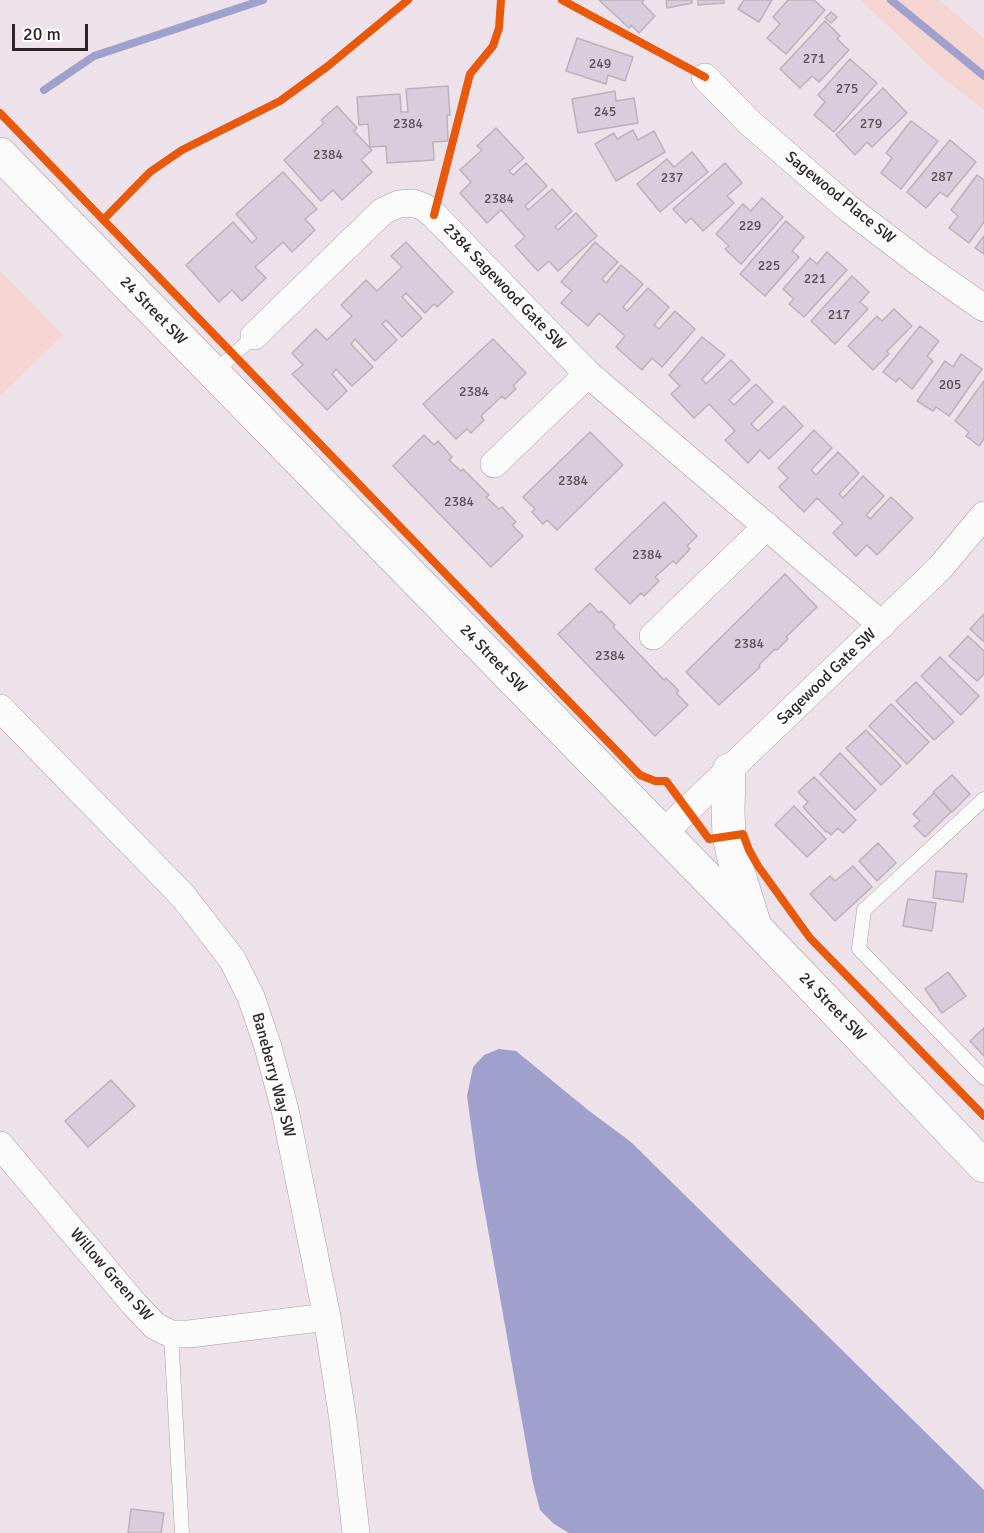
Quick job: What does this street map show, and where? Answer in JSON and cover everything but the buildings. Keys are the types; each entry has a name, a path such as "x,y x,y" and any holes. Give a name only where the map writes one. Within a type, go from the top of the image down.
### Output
{"street":[{"name":"Sagewood Place SW","path":"705,77 750,123 848,208 984,308"},
{"name":"24 Street SW","path":"0,153 756,928 984,1166"},
{"name":"2384 Sagewood Gate SW","path":"254,336 383,211 399,204 413,203 424,207 434,214 588,374 882,625"},
{"path":"494,464 588,374"},
{"name":"Sagewood Gate SW","path":"663,833 940,568 984,515"},
{"path":"653,636 767,526"},
{"name":"Baneberry Way SW","path":"0,708 183,896 231,959 251,997 285,1110 327,1317 343,1420 356,1533"},
{"path":"729,770 729,836 756,928"},
{"name":"Willow Green SW","path":"0,1145 134,1304 155,1326 171,1334"},
{"path":"171,1334 189,1334 327,1317"}],"lane":[{"path":"214,373 254,336"},
{"path":"984,800 864,910 859,949 984,1078"},
{"path":"171,1334 182,1533"}],"shaded area":[{"path":"861,0 939,0 984,38 984,110 938,74"},
{"path":"0,271 63,335 0,396"}],"water":[{"path":"499,1049 516,1051 631,1142 984,1490 984,1533 569,1533 554,1524 540,1510 533,1483 477,1168 467,1096 473,1067 484,1055"}],"waterway":[{"path":"44,90 94,56 263,0"},
{"path":"891,0 984,76"}],"cycle path":[{"path":"103,220 150,172 182,150 280,101 328,66 408,0"},
{"path":"434,215 470,74 493,46 499,28 501,0"},
{"path":"562,0 705,77"},
{"path":"0,113 640,775 655,781 666,781 709,839 743,834 758,866 810,938 984,1116"}]}
